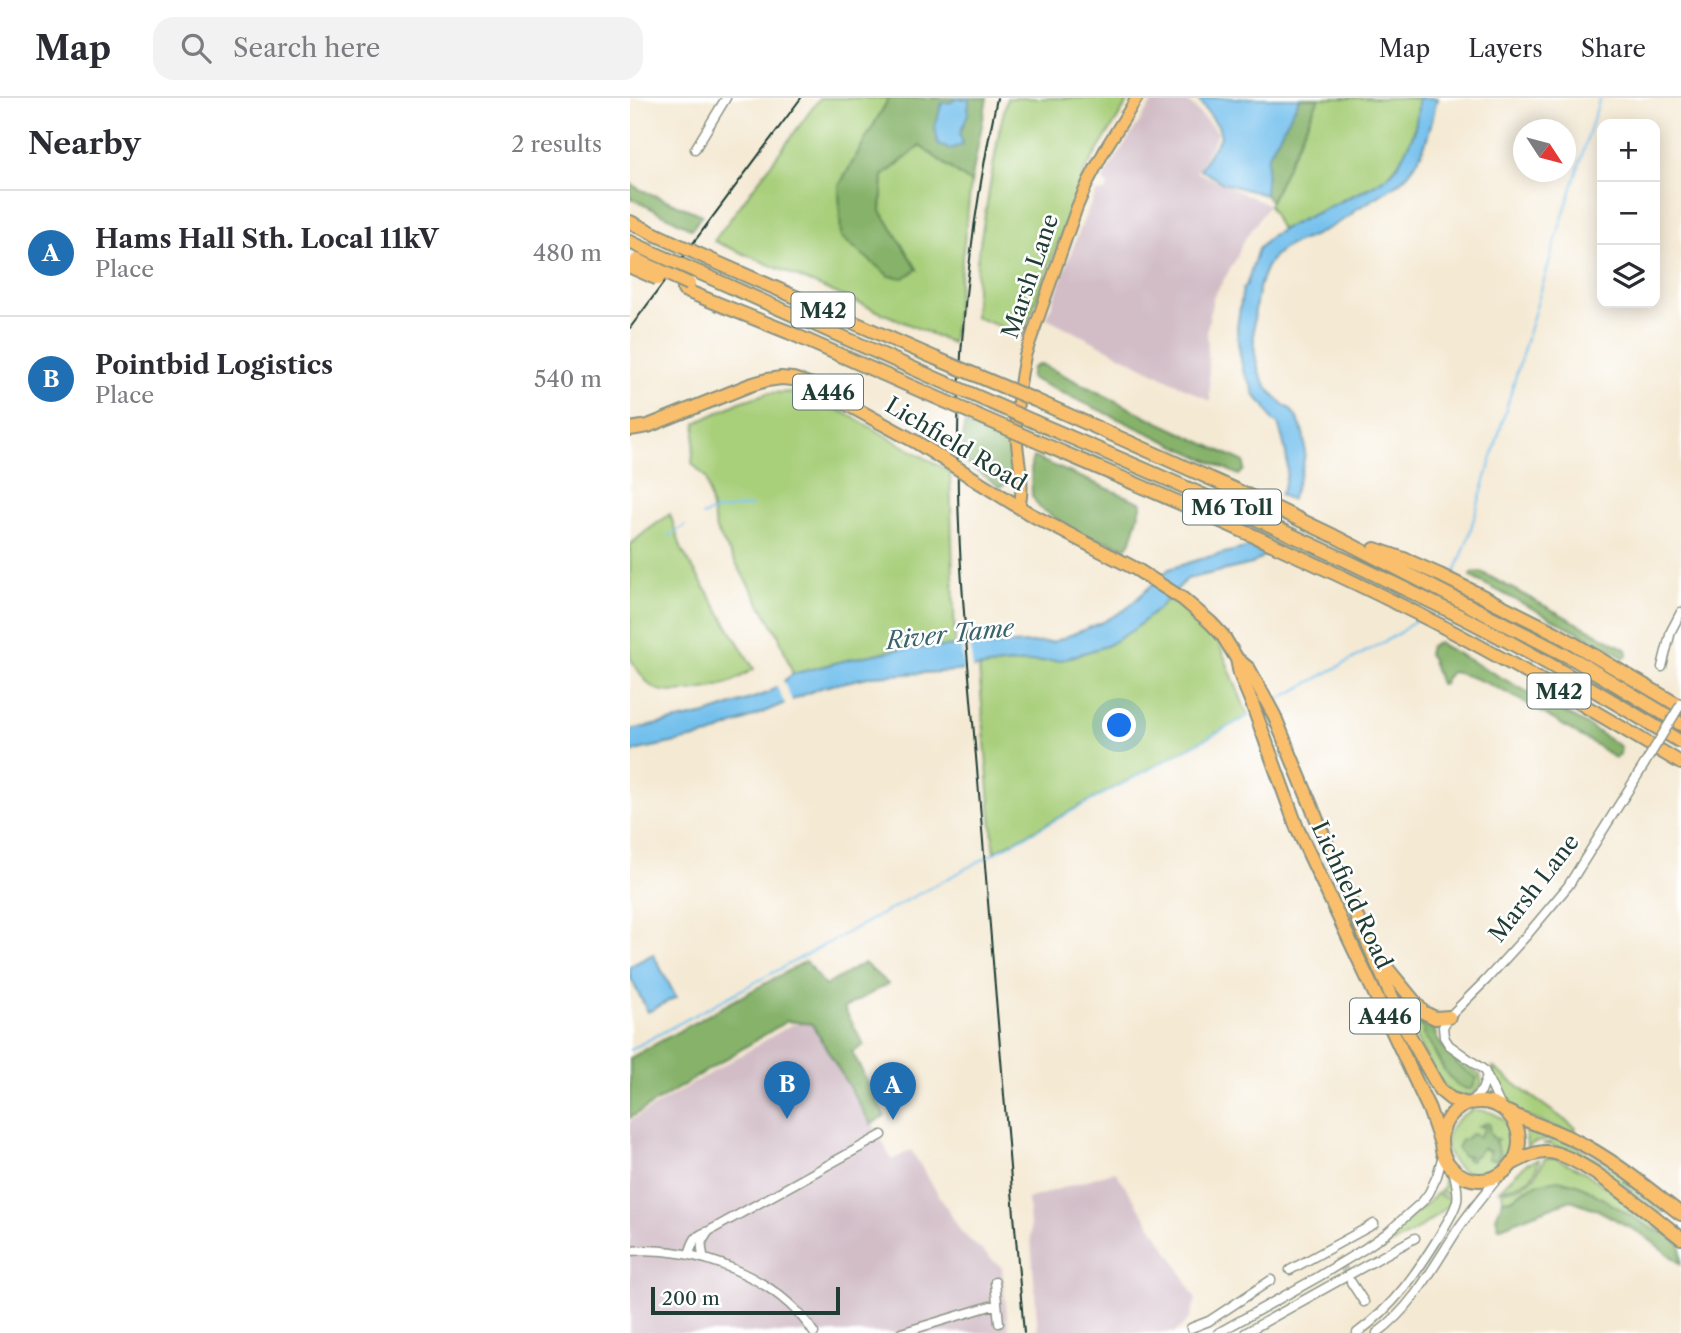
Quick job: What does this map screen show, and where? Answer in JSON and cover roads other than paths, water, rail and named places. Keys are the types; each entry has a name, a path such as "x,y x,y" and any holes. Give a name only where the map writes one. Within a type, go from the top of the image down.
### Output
{"highway":[{"name":"M42","path":"630,222 711,260 1035,400 1334,536 1404,559 1681,724"},
{"name":"M6 Toll","path":"630,242 635,260 700,273 1293,535 1446,610 1554,668 1681,742"},
{"name":"M42","path":"635,260 687,287 733,304 788,332 1280,548 1412,611 1599,713 1681,763"},
{"name":"Lichfield Road","path":"630,429 648,426 767,380 780,378 804,382 940,457 1075,539 1136,569 1183,598 1223,636 1265,695 1403,1022 1431,1076 1444,1094 1468,1103"},
{"name":"M42","path":"1458,592 1554,632 1681,706"},
{"name":"Lichfield Road","path":"1237,659 1240,674 1297,828 1429,1109 1442,1149"},
{"path":"1363,932 1388,970 1423,1012 1435,1018 1450,1017"},
{"path":"1681,1214 1590,1148 1492,1103 1468,1103 1455,1111 1443,1129 1442,1149 1453,1169 1459,1174 1473,1179 1490,1179 1540,1152 1567,1156 1681,1238"},
{"path":"1503,1109 1515,1123 1519,1138 1519,1147 1507,1168"}],"main road":[{"name":"Marsh Lane","path":"1015,504 1022,494 1016,428 1020,378 1025,356 1088,180 1137,98"}],"street":[{"path":"695,149 724,101 714,98"},
{"path":"1662,667 1668,639 1681,612"},
{"name":"Marsh Lane","path":"1450,1017 1503,962 1568,886 1681,706"},
{"path":"1450,1017 1442,1030 1446,1041 1462,1056 1480,1067 1503,1109"},
{"path":"1468,1103 1482,1090 1487,1076"},
{"path":"689,1254 694,1239 700,1234 882,1135"},
{"path":"1218,1333 1387,1233 1429,1193 1437,1176 1442,1149"},
{"path":"1377,1333 1406,1305 1470,1213 1507,1168"},
{"path":"1357,1333 1393,1302 1413,1277 1445,1225 1457,1201 1453,1169"},
{"path":"1290,1270 1374,1224"},
{"path":"704,1258 702,1241 709,1231"},
{"path":"1245,1333 1350,1278 1415,1238"},
{"path":"1332,1245 1339,1260 1350,1265 1350,1278 1364,1302"},
{"path":"630,1251 689,1254 751,1278 783,1299 806,1321 814,1333"},
{"path":"1191,1328 1209,1321 1271,1280"},
{"path":"995,1282 999,1323"},
{"path":"901,1333 997,1304"}],"water":[{"path":"957,98 969,99 968,114 960,133 963,145 950,149 938,145 935,126 942,103 952,102"},
{"path":"1197,98 1300,98 1268,156 1265,195 1223,183 1200,169 1221,136 1218,126"},
{"path":"1418,98 1437,98 1422,153 1410,172 1351,215 1318,234 1283,249 1270,262 1263,276 1255,312 1257,365 1270,392 1295,415 1305,446 1299,478 1291,500 1280,495 1287,468 1286,451 1278,424 1254,395 1243,371 1237,327 1243,288 1258,249 1272,235 1369,188 1391,174 1414,134"},
{"path":"1249,547 1265,555 1252,564 1187,579 1133,630 1106,646 1061,660 1002,664 956,671 872,676 820,688 710,735 630,754 630,730 706,714 768,693 793,674 900,649 1053,642 1103,622 1126,609 1169,569"},
{"path":"653,954 676,997 648,1012 630,977 630,966"}],"waterway":[{"path":"1454,575 1467,542 1600,98"},
{"path":"702,516 715,511 751,506"},
{"path":"668,536 685,526"},
{"path":"1274,702 1398,634 1417,619"},
{"path":"630,1050 1250,715"}],"tunnel":[{"path":"1337,1257 1350,1279"}],"railway":[{"path":"630,328 801,98"},
{"path":"997,98 970,257 960,364 958,472 965,625 1024,1333"}],"place":[{"name":"Pointbid Logistics","path":"787,1119"},
{"name":"Hams Hall Sth. Local 11kV","path":"893,1120"}],"water label":[{"name":"River Tame","path":"950,634"}]}
